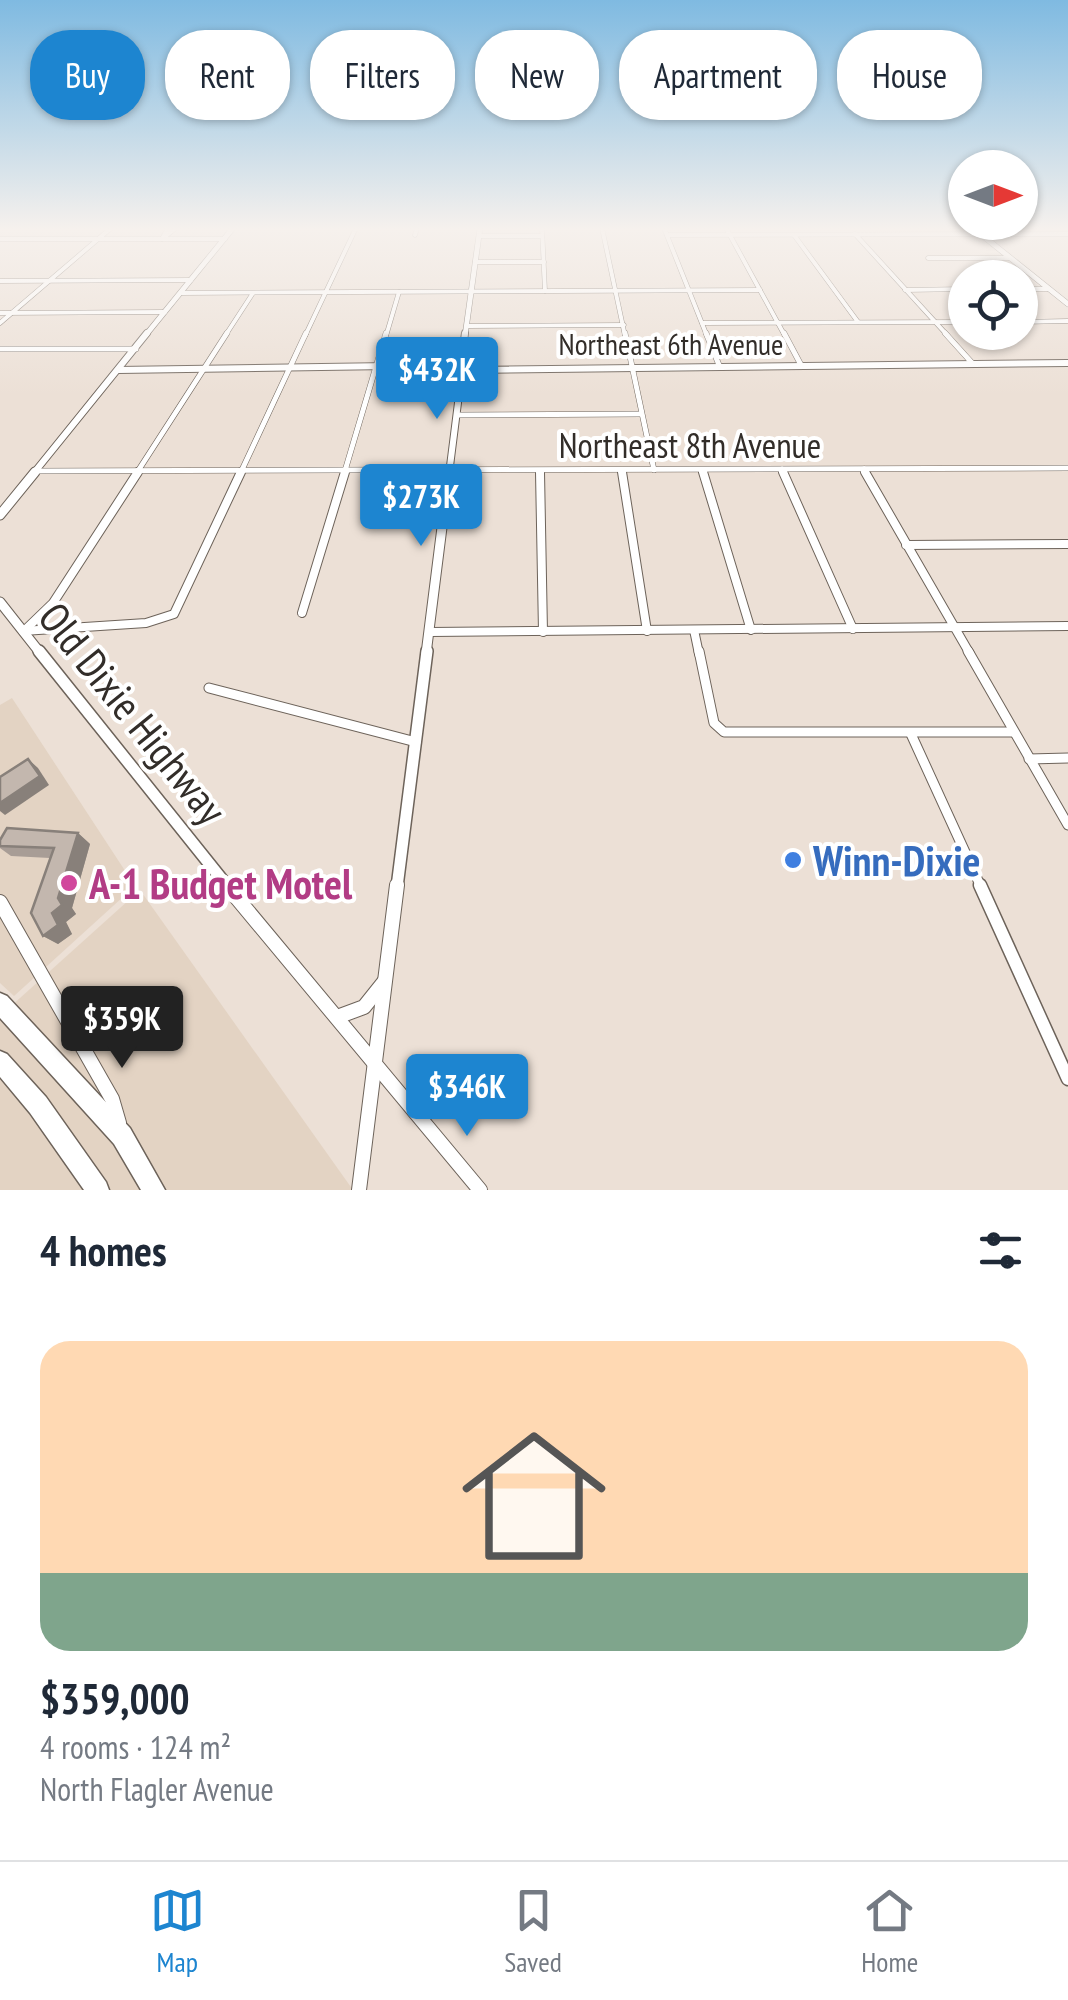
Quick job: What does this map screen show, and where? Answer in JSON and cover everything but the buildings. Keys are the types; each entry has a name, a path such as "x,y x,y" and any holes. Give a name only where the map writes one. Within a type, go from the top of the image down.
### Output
{"highway":[{"path":"0,1004 122,1136 154,1190"},
{"path":"0,1061 45,1114 98,1190"}],"street":[{"path":"0,323 45,284"},
{"path":"0,515 189,284"},
{"path":"23,631 54,624 149,623 172,617 330,284"},
{"path":"359,1190 473,284"},
{"path":"545,284 545,291"},
{"path":"615,284 654,470"},
{"path":"686,284 719,365"},
{"path":"756,284 801,365"},
{"path":"830,284 858,322"},
{"path":"900,284 973,364"},
{"path":"1042,284 1068,304"},
{"path":"906,290 948,289"},
{"path":"1038,289 1049,289"},
{"path":"180,293 760,290"},
{"path":"23,631 49,608 253,292"},
{"path":"302,614 399,292"},
{"path":"0,313 166,312"},
{"path":"702,322 948,322"},
{"path":"1038,322 1068,322"},
{"path":"467,326 624,325"},
{"path":"0,349 136,349"},
{"name":"Northeast 6th Avenue","path":"118,370 1068,363"},
{"path":"456,415 641,414"},
{"name":"Northeast 8th Avenue","path":"36,471 1068,468"},
{"path":"782,469 853,628"},
{"path":"864,469 1068,825"},
{"path":"622,470 647,631"},
{"path":"703,470 751,630"},
{"path":"540,471 543,632"},
{"path":"906,545 1068,544"},
{"name":"Old Dixie Highway","path":"0,602 480,1190"},
{"path":"430,632 1068,626"},
{"path":"694,630 714,723 724,732 1013,732"},
{"path":"209,688 416,742"},
{"path":"911,734 1068,1080"},
{"path":"1030,758 1068,758"},
{"path":"0,902 112,1098 122,1136"},
{"path":"337,1016 364,1007 385,980"}],"shaded area":[{"path":"12,698 135,886 14,996 0,983 0,705"},
{"path":"140,890 353,1190 0,1190 0,1016"}],"place":[{"name":"Winn-Dixie","path":"793,860"},
{"name":"A-1 Budget Motel","path":"69,883"}]}
